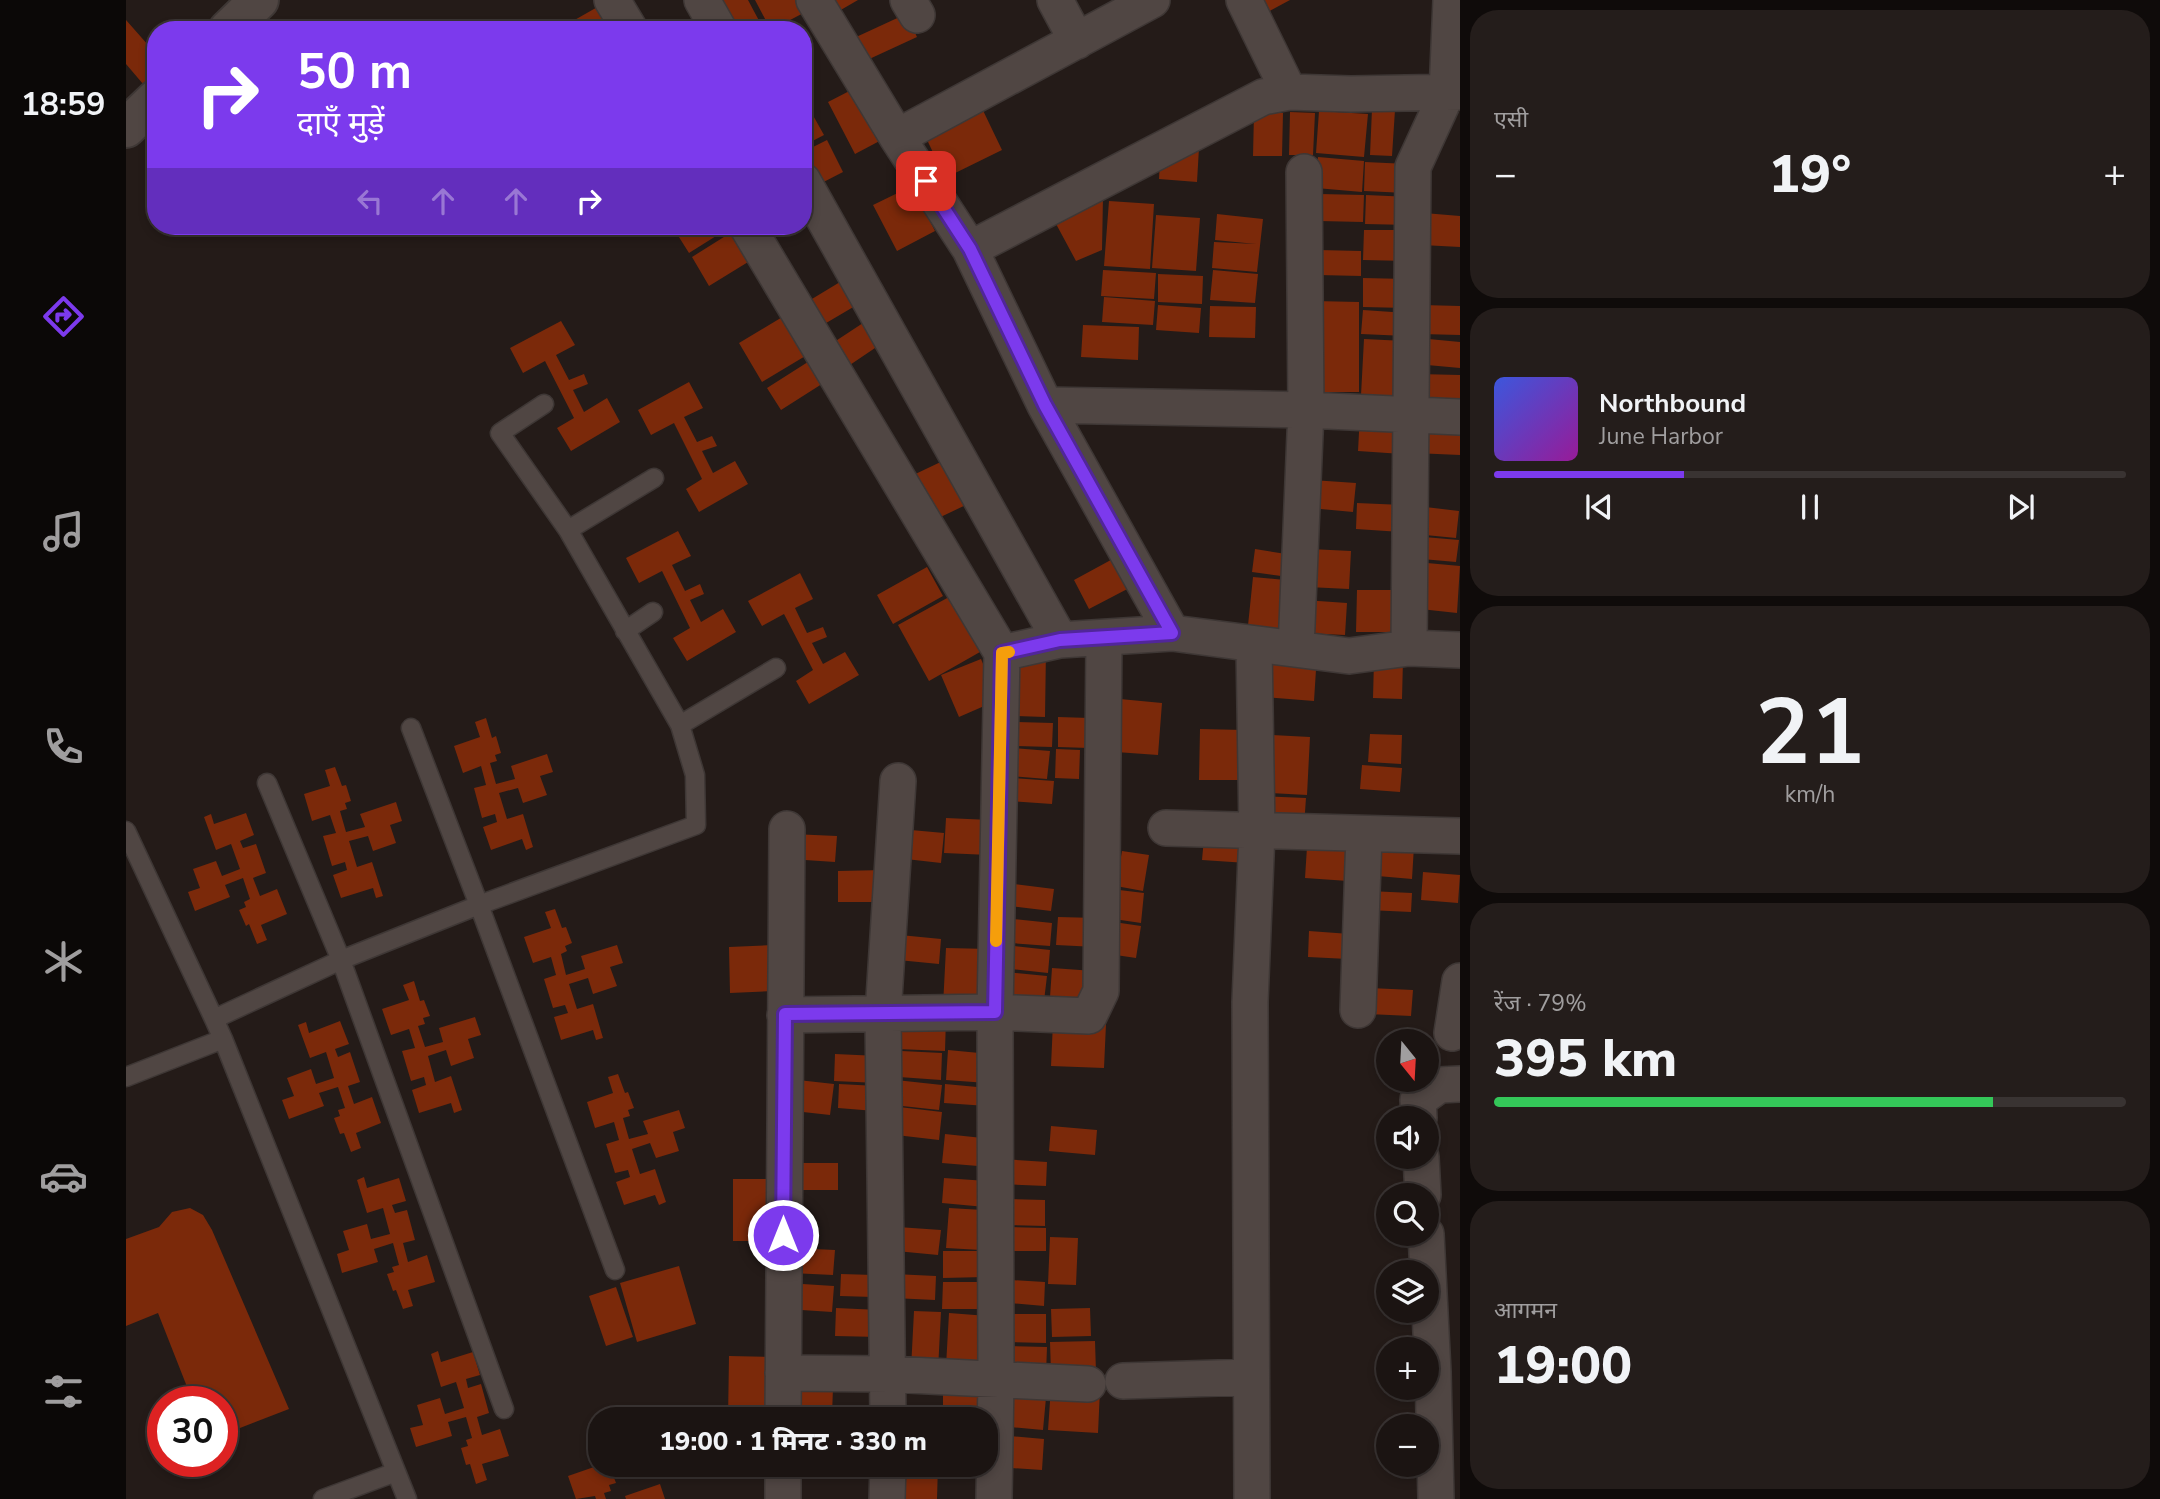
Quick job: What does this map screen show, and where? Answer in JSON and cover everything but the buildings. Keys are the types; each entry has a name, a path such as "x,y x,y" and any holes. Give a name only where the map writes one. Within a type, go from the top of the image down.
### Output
{"street":[{"path":"237,21 258,0"},
{"path":"612,0 625,21"},
{"path":"702,0 714,21"},
{"path":"814,0 897,137 970,249 1045,405 1172,633"},
{"path":"1055,0 1077,41"},
{"path":"897,137 1152,0"},
{"path":"1244,0 1289,92"},
{"path":"1409,648 1413,167 1454,92 1451,0"},
{"path":"970,249 1263,97 1289,92 1454,92"},
{"path":"126,128 147,108"},
{"path":"1296,649 1306,410 1304,172"},
{"path":"812,197 1060,640"},
{"path":"752,235 1002,653 995,1012 996,1379 993,1499"},
{"path":"1045,405 1306,410 1460,417"},
{"path":"1002,653 1060,640 1172,633 1349,656 1409,648 1460,650"},
{"path":"785,1014 995,1012 1089,1016 1101,991 1104,639"},
{"path":"1252,1499 1251,1002 1257,832 1254,644"},
{"path":"888,1407 883,1014 898,781"},
{"path":"1166,828 1460,836"},
{"path":"783,1407 786,829"},
{"path":"1359,1010 1364,834"},
{"path":"1452,1033 1460,981"},
{"path":"1418,1106 1418,1100 1439,1085 1460,1084"},
{"path":"1428,1246 1447,1371 1436,1499"},
{"path":"783,1373 889,1374 1088,1384"},
{"path":"1124,1381 1250,1377"},
{"path":"783,1477 783,1499"},
{"path":"887,1499 888,1477"}],"lane":[{"path":"214,1019 341,960 479,905 696,825 695,775 680,725 568,530 500,433 544,404"},
{"path":"568,530 654,478"},
{"path":"625,631 653,612"},
{"path":"680,725 776,668"},
{"path":"411,728 615,1270"},
{"path":"267,783 341,960 503,1409"},
{"path":"126,831 223,1039 407,1499"},
{"path":"126,1077 223,1039"},
{"path":"323,1499 396,1472"}],"slow traffic":[{"path":"996,941 1002,653 1009,652"}],"route":[{"path":"783,1235 785,1014 995,1012 1002,653 1060,640 1172,633 1045,405 970,249 926,181"}]}
